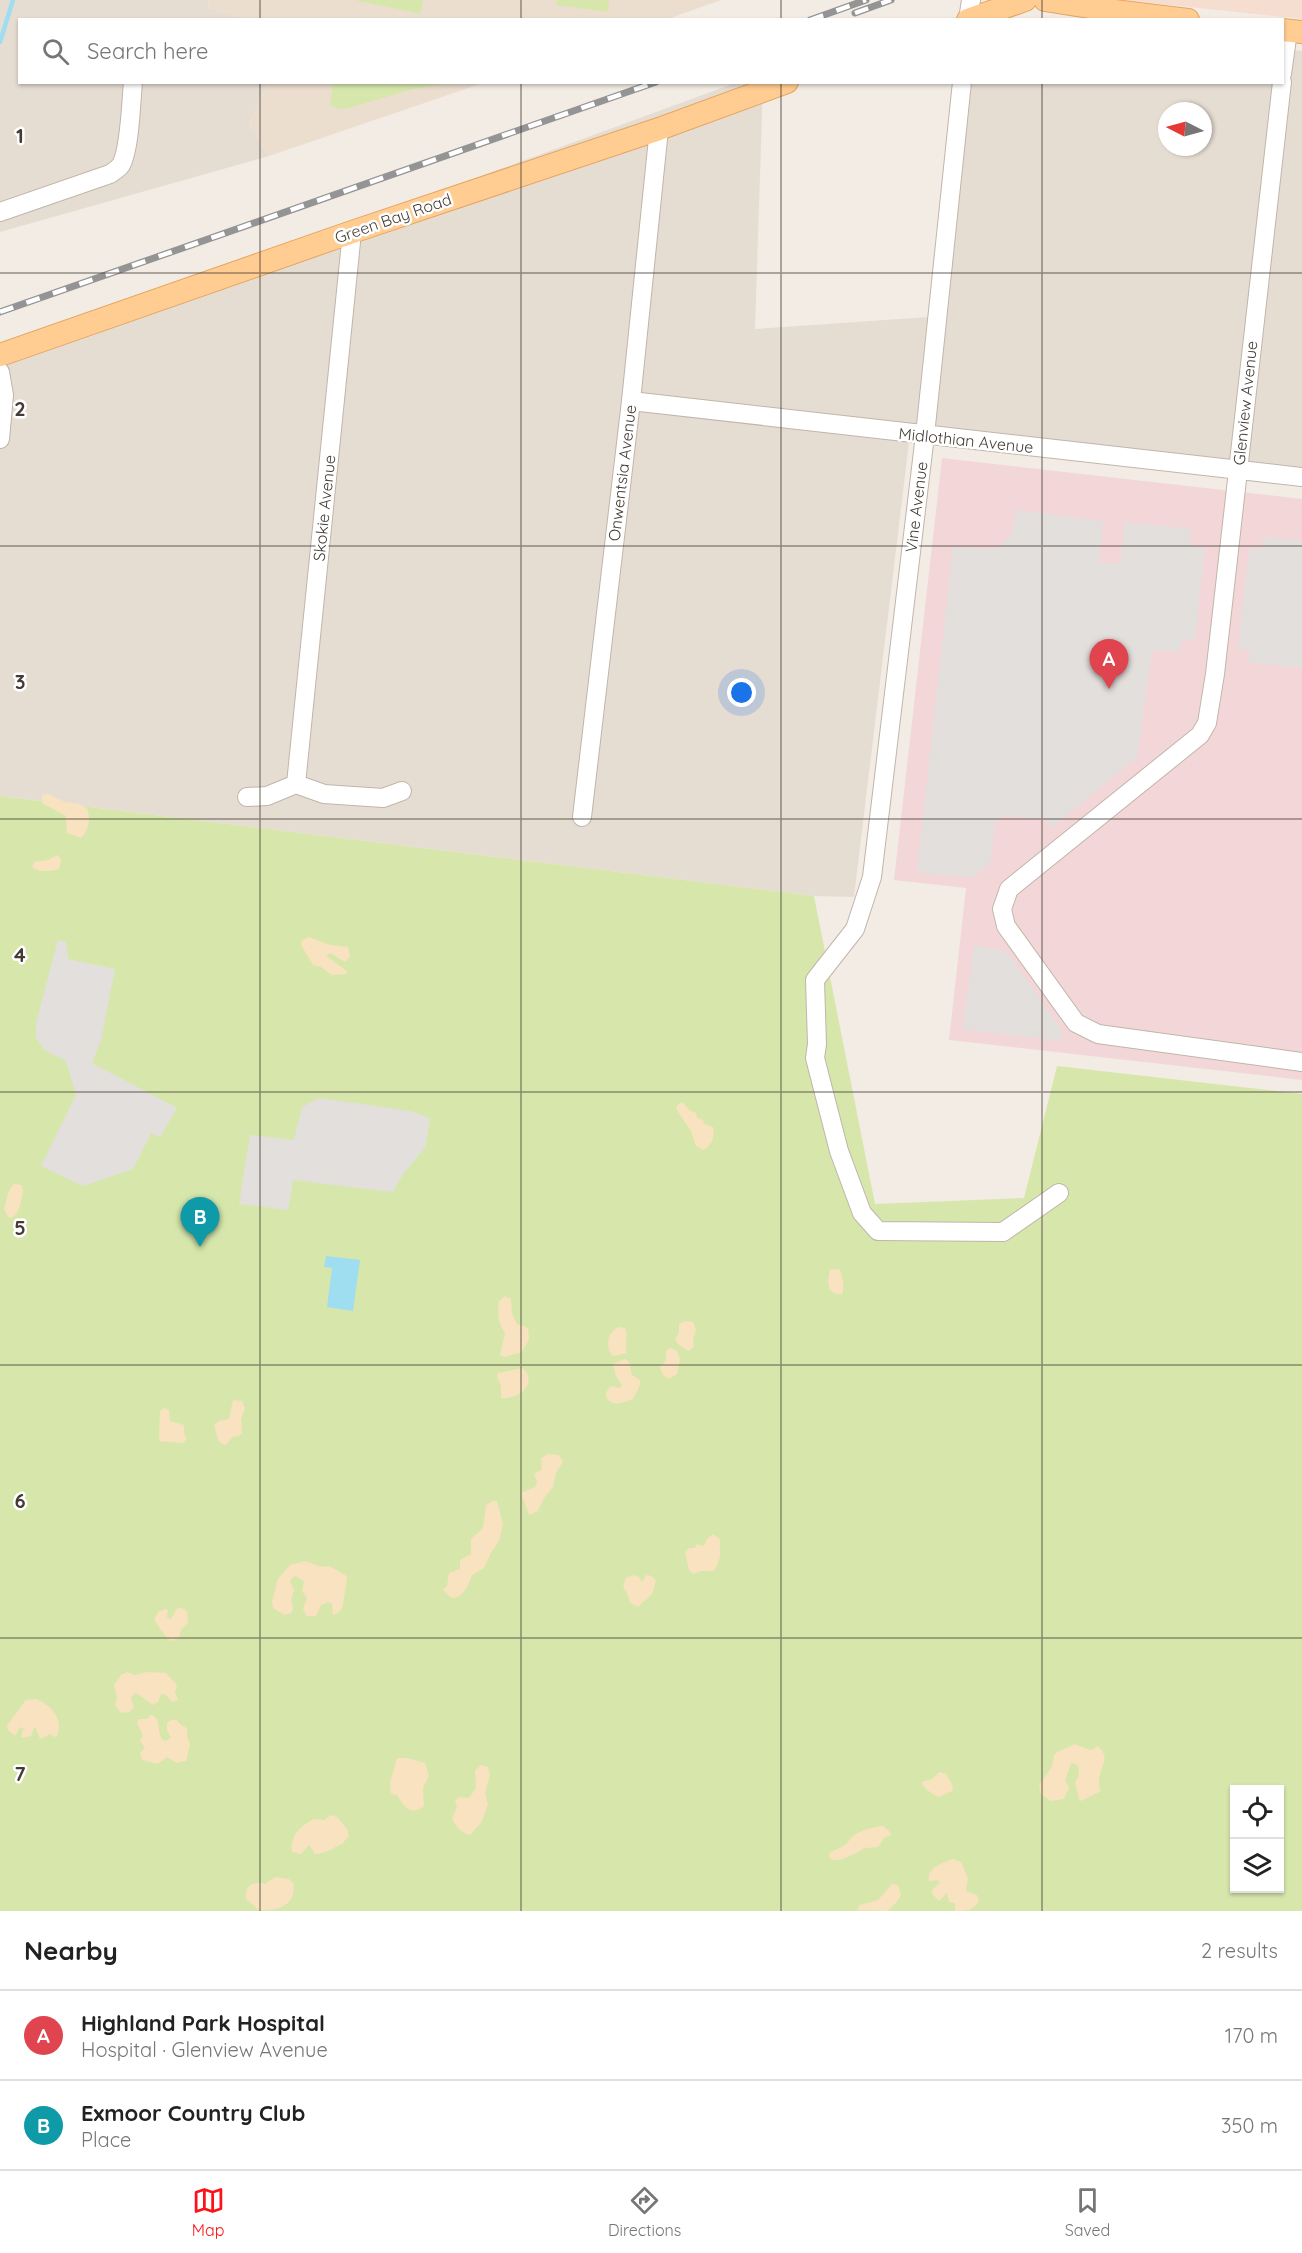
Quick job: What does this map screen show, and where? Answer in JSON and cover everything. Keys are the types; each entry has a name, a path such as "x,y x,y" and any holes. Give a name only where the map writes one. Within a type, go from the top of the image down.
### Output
{"main road":[{"path":"971,18 1025,0"},
{"path":"1045,0 1172,18"},
{"name":"Green Bay Road","path":"0,355 352,232 659,129 782,84"}],"street":[{"path":"968,18 971,0"},
{"path":"1284,65 1291,31"},
{"path":"0,212 110,174 119,168 123,162 126,144 133,84"},
{"name":"Vine Avenue","path":"962,84 925,435 872,877 855,929 815,980 817,1044 815,1058 831,1125 854,1192 862,1213 878,1231 1003,1232 1059,1193"},
{"name":"Glenview Avenue","path":"1282,84 1215,674 1207,723 1200,735 1009,889 1002,909 1006,926 1076,1023 1098,1034 1302,1062"},
{"name":"Onwentsia Avenue","path":"582,817 631,401 659,129"},
{"name":"Skokie Avenue","path":"296,784 352,232"},
{"path":"0,372 4,395 0,439"},
{"name":"Midlothian Avenue","path":"631,401 1302,477"},
{"path":"246,797 267,796 296,784 324,794 383,798 402,790"}],"shaded area":[{"path":"0,0 209,0 208,8 239,18 18,18 18,84 268,84 249,124 269,156 0,232"},
{"path":"209,0 721,0 671,18 236,18 208,8"},
{"path":"1122,0 1302,0 1302,19"},
{"path":"1284,49 1302,51 1302,470 911,426 854,897 814,896 0,796 0,352 733,84 763,84 755,329 928,317 967,84 1284,84"},
{"path":"268,84 480,84 269,156 249,124"},
{"path":"942,458 1302,499 1302,1080 949,1040 966,888 894,880"},
{"path":"1016,510 1103,521 1099,562 1120,564 1125,522 1191,529 1190,545 1205,547 1195,640 1182,639 1179,652 1152,650 1137,757 1052,827 1044,819 1004,816 995,823 990,864 971,878 917,872 953,547 996,549 1013,530"},
{"path":"1263,537 1302,541 1302,668 1248,662 1250,650 1238,649 1249,548 1262,549"},
{"path":"58,940 66,942 68,959 115,969 101,1040 92,1063 177,1108 160,1137 151,1133 133,1169 83,1186 41,1166 76,1095 66,1061 44,1050 36,1037 36,1023"},
{"path":"974,946 1006,951 1061,1029 1061,1041 963,1029"},
{"path":"319,1098 410,1111 430,1118 425,1148 403,1174 393,1192 293,1180 288,1210 239,1204 250,1135 294,1140 302,1107"}],"green space":[{"path":"354,0 423,0 420,14"},
{"path":"557,0 609,0 608,12 556,5"},
{"path":"333,84 442,84 413,89 349,108 337,109 330,104"},
{"path":"0,796 814,896 875,1204 1024,1198 1057,1066 1302,1094 1302,1911 0,1911"}],"sand":[{"path":"48,794 65,802 80,804 87,809 88,824 81,838 67,833 66,816 42,803 42,795"},
{"path":"57,855 61,859 59,869 41,871 32,867 34,862 48,860"},
{"path":"309,937 330,945 348,947 350,957 345,962 330,953 326,956 347,971 346,974 332,975 321,967 313,965 301,945 302,940"},
{"path":"683,1102 689,1110 696,1113 697,1118 703,1120 704,1124 713,1127 712,1140 703,1150 696,1146 691,1131 676,1109 678,1104"},
{"path":"14,1184 21,1185 23,1189 19,1209 12,1218 8,1217 4,1209"},
{"path":"830,1270 840,1270 842,1294 833,1292 829,1287"},
{"path":"505,1296 511,1299 512,1313 517,1324 528,1328 529,1339 522,1352 504,1357 500,1355 505,1333 499,1322 498,1310 499,1301"},
{"path":"685,1321 693,1322 696,1329 694,1346 689,1351 675,1340 679,1332 679,1324"},
{"path":"619,1327 625,1328 626,1331 627,1353 613,1356 608,1340 612,1332"},
{"path":"670,1348 677,1351 680,1359 677,1374 669,1379 663,1375 660,1367 666,1360 666,1351"},
{"path":"625,1359 629,1362 632,1375 640,1380 640,1385 633,1399 613,1403 607,1399 607,1390 612,1386 620,1388 622,1385 616,1376 613,1364"},
{"path":"523,1368 529,1380 528,1385 520,1394 501,1398 498,1373"},
{"path":"233,1400 242,1401 245,1408 241,1419 242,1433 232,1437 226,1445 218,1440 214,1425 219,1421 229,1419"},
{"path":"164,1408 169,1410 170,1421 184,1425 184,1434 187,1439 183,1443 159,1441 160,1411"},
{"path":"548,1454 559,1455 563,1462 556,1473 553,1487 544,1498 538,1511 529,1515 521,1493 535,1487 537,1482 534,1474 542,1469 541,1458"},
{"path":"497,1501 503,1524 499,1541 484,1568 472,1575 461,1595 452,1598 443,1589 447,1586 449,1573 460,1569 460,1560 471,1554 471,1539 483,1528 486,1505"},
{"path":"713,1534 720,1539 717,1566 714,1571 701,1571 693,1574 689,1570 685,1552 697,1544 704,1546"},
{"path":"305,1561 322,1567 329,1566 347,1576 343,1606 333,1615 332,1604 328,1602 321,1605 316,1616 307,1616 303,1609 307,1598 302,1591 304,1581 295,1576 290,1582 294,1590 291,1613 285,1615 273,1608 272,1601 278,1579 290,1565"},
{"path":"634,1575 642,1582 646,1575 652,1576 656,1581 652,1594 638,1607 630,1603 623,1587 626,1578"},
{"path":"178,1607 187,1611 188,1623 181,1630 179,1638 170,1641 154,1619 158,1612 165,1609 168,1610 167,1618 171,1619"},
{"path":"127,1672 135,1675 146,1672 166,1673 177,1685 175,1692 178,1700 172,1702 165,1694 161,1694 158,1702 153,1705 135,1693 131,1698 134,1708 129,1712 121,1713 115,1705 117,1697 114,1685 121,1675"},
{"path":"36,1699 55,1713 59,1724 57,1736 50,1734 40,1739 34,1728 31,1736 22,1738 24,1729 20,1727 15,1736 8,1730 7,1725 26,1700"},
{"path":"151,1715 158,1722 163,1740 171,1738 167,1730 167,1723 171,1720 177,1720 187,1728 190,1744 186,1761 177,1763 167,1757 158,1764 142,1760 140,1753 145,1748 140,1741 143,1735 137,1723 139,1719 147,1719"},
{"path":"1074,1744 1091,1750 1098,1746 1103,1752 1104,1762 1099,1778 1101,1791 1081,1801 1075,1783 1079,1775 1078,1765 1071,1763 1065,1780 1070,1789 1064,1799 1051,1801 1041,1794 1039,1786 1052,1766 1054,1755"},
{"path":"397,1758 425,1763 429,1776 423,1788 424,1806 419,1809 408,1809 397,1795 391,1794 390,1783"},
{"path":"481,1765 488,1767 490,1775 485,1793 488,1805 481,1823 470,1835 459,1829 452,1818 457,1808 455,1801 459,1797 469,1798 476,1788 475,1770"},
{"path":"939,1772 946,1774 953,1786 952,1791 939,1797 926,1789 922,1782 932,1779"},
{"path":"330,1815 337,1817 347,1829 349,1836 342,1844 319,1854 315,1854 309,1845 301,1854 292,1852 292,1841 301,1828 314,1819 325,1820"},
{"path":"883,1826 891,1835 884,1838 878,1847 865,1848 843,1859 830,1859 829,1854 843,1846 855,1835 867,1829"},
{"path":"953,1859 961,1862 968,1878 966,1891 977,1895 979,1901 975,1906 962,1911 955,1911 955,1903 949,1902 947,1893 939,1901 932,1894 933,1889 940,1883 938,1880 929,1881 930,1872 936,1866"},
{"path":"275,1877 289,1879 293,1883 292,1897 280,1908 259,1910 246,1899 246,1891 250,1885 265,1884"},
{"path":"892,1884 898,1885 901,1895 887,1911 857,1910 860,1905 878,1900"}],"water":[{"path":"326,1256 360,1260 353,1311 327,1307 332,1268 324,1267"}],"waterway":[{"path":"0,42 13,0"}],"railway":[{"path":"816,18 866,0"},
{"path":"855,13 891,0"},
{"path":"0,312 650,84"}],"place":[{"name":"Highland Park Hospital","path":"1109,689"},
{"name":"Exmoor Country Club","path":"200,1247"}]}
